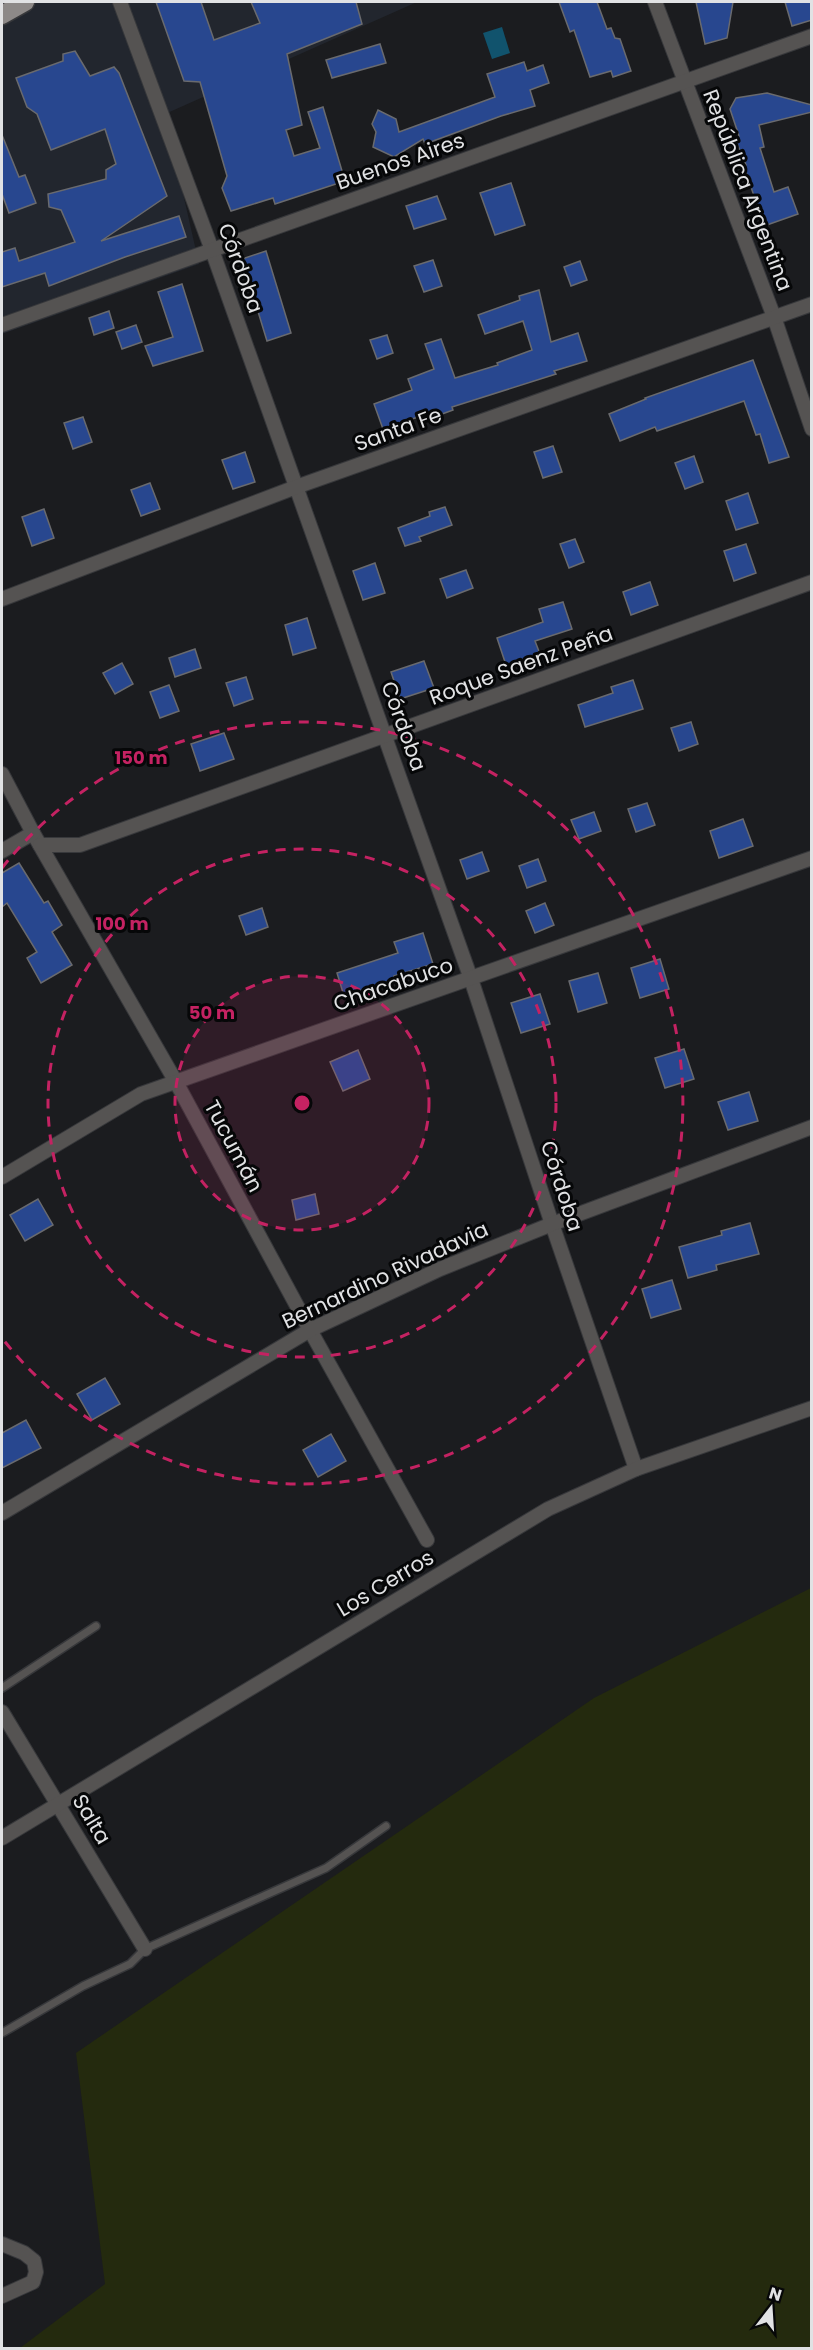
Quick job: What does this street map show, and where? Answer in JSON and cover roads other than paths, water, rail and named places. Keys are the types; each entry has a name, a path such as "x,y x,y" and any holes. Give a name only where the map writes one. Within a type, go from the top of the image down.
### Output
{"main road":[{"path":"2,15 25,2"}],"street":[{"name":"Córdoba","path":"120,2 212,250 386,736 471,979 636,1469"},
{"name":"República Argentina","path":"655,2 774,317 812,429"},
{"name":"Buenos Aires","path":"2,325 812,36"},
{"name":"Santa Fe","path":"2,599 296,488 812,304"},
{"name":"Roque Saenz Peña","path":"36,839 80,845 812,582"},
{"name":"Tucumán","path":"2,774 36,839 176,1082 427,1540"},
{"path":"2,851 36,839"},
{"name":"Chacabuco","path":"2,1178 141,1095 812,858"},
{"name":"Bernardino Rivadavia","path":"2,1513 310,1330 440,1269 552,1224 812,1127"},
{"name":"Los Cerros","path":"2,1838 548,1509 636,1469 812,1408"},
{"name":"Salta","path":"2,1712 145,1949"},
{"path":"2,2244 24,2253 34,2261 36,2272 33,2282 2,2296"}],"lane":[{"path":"2,1688 96,1626"},
{"path":"2,2033 82,1986 130,1964 145,1949 326,1868 386,1826"}],"water":[{"path":"502,27 510,53 492,59 483,33"}]}
